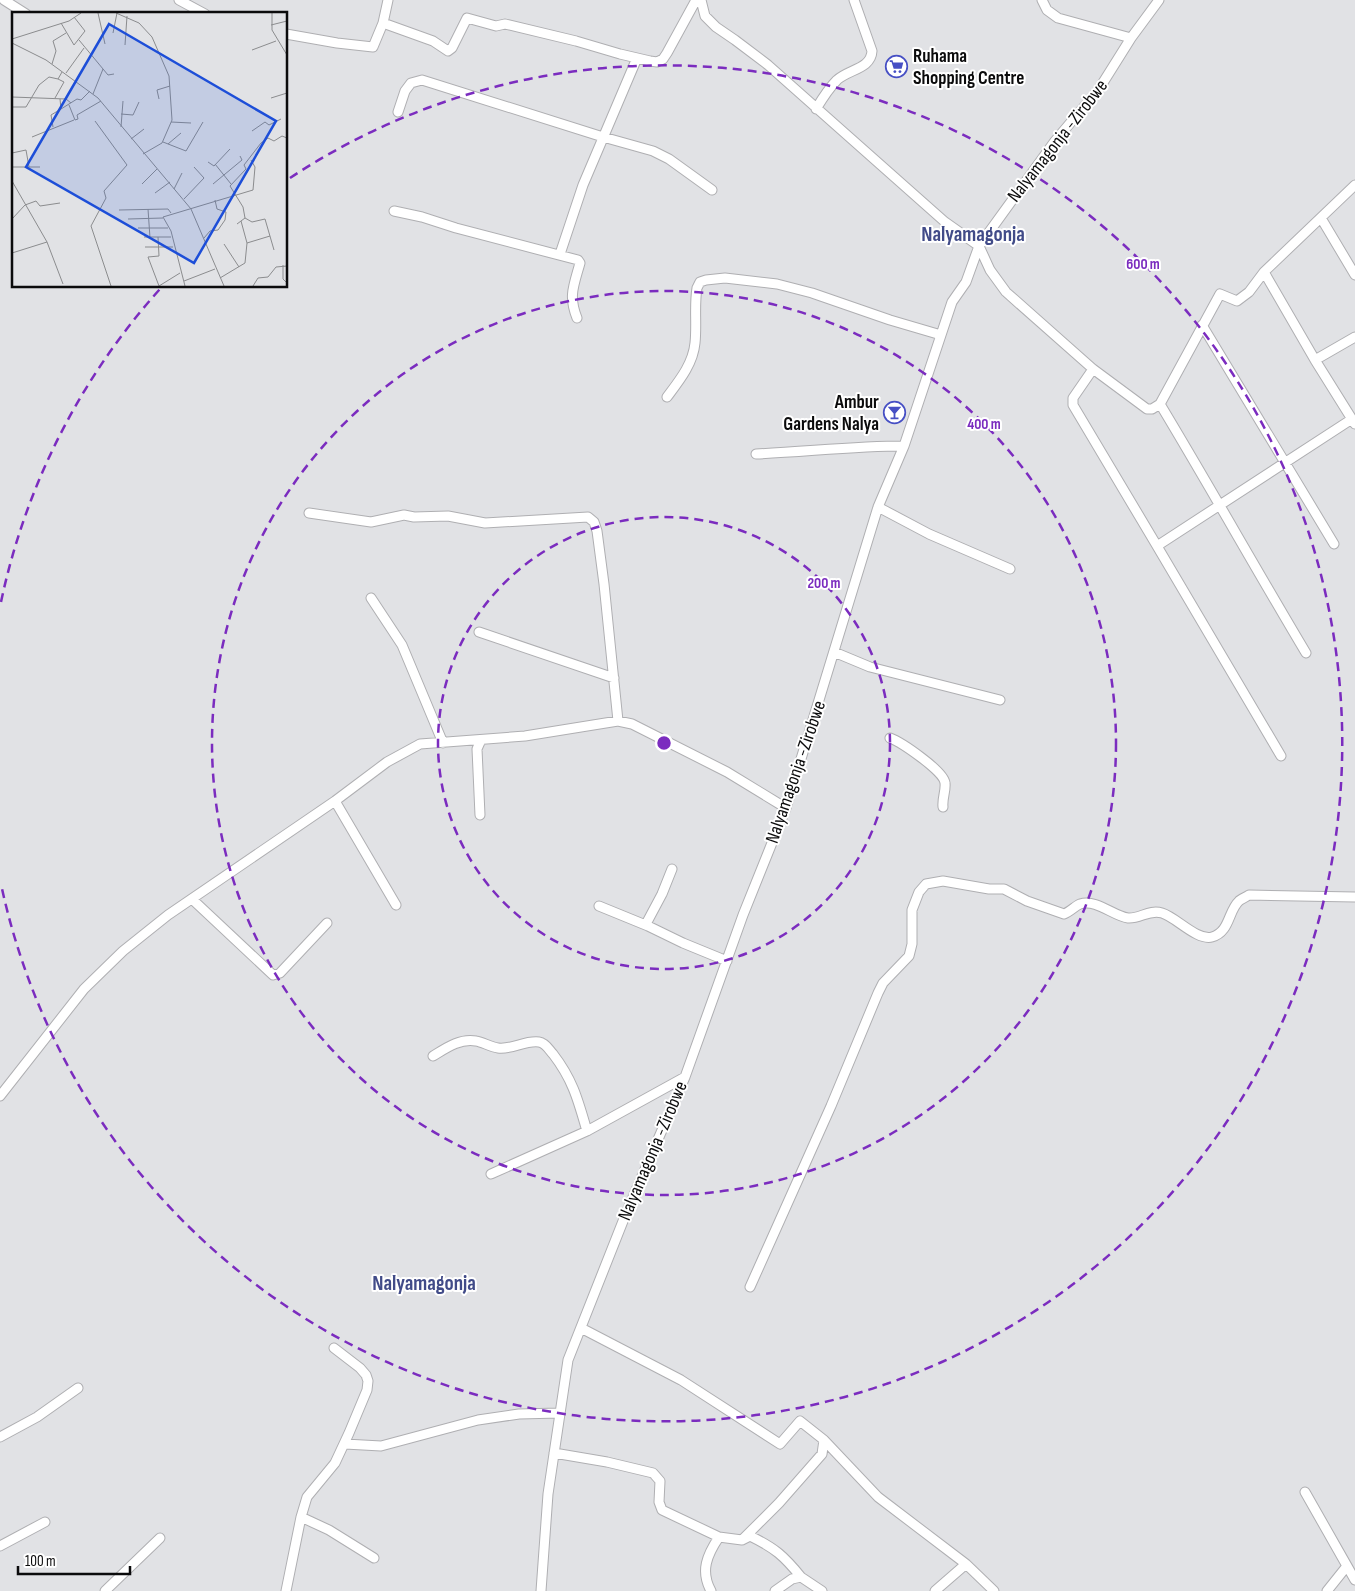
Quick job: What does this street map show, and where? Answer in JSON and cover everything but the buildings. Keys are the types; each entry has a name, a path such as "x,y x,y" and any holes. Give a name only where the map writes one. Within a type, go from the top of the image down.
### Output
{"street":[{"path":"4,0 23,12"},
{"path":"179,0 201,12"},
{"path":"288,34 373,47 383,23 388,0"},
{"path":"383,23 433,42 448,51 452,48 467,18 496,26 505,24 657,62 663,59 696,0"},
{"path":"701,0 705,16 716,28 736,40 768,65 945,222 978,246 990,270 1006,292 1093,369 1147,409 1152,409 1160,404 1220,294 1237,301 1249,292 1264,272 1355,185"},
{"path":"816,109 822,98 838,79 868,63 872,58 872,51 854,0"},
{"path":"1042,0 1047,10 1058,18 1131,38"},
{"name":"Nalyamagonja -Zirobwe","path":"541,1591 548,1494 568,1360 627,1211 685,1077 743,916 786,808 878,506 904,446 952,302 966,282 978,246 1055,141 1099,89 1131,38 1159,0"},
{"path":"560,254 583,185 637,58"},
{"path":"398,112 411,82 422,80 653,151 712,190"},
{"path":"394,211 576,259 580,262 571,295 573,310 577,318"},
{"path":"1321,218 1355,275"},
{"path":"1157,546 1220,504 1354,422 1315,360 1264,272"},
{"path":"667,397 690,362 695,343 697,288 700,282 706,280 726,278 792,287 940,336"},
{"path":"1202,325 1334,544"},
{"path":"1315,360 1355,337"},
{"path":"1093,369 1073,398 1072,405 1281,756"},
{"path":"1160,404 1306,654"},
{"path":"756,454 870,446 904,446"},
{"path":"878,506 929,534 1010,569"},
{"path":"309,513 371,522 404,515 414,517 448,516 485,523 588,517 594,522 597,531 618,721"},
{"path":"371,598 402,645 443,743"},
{"path":"479,632 614,678"},
{"path":"834,652 870,667 1000,700"},
{"path":"0,1096 84,989 123,951 168,915 335,802 387,762 420,744 525,736 618,721 632,724 687,751 786,808"},
{"path":"890,738 933,765 941,774 945,783 942,799 943,807"},
{"path":"480,815 477,749 481,740"},
{"path":"335,802 396,904"},
{"path":"646,924 662,894 672,869"},
{"path":"750,1287 831,1106 878,993 883,983 909,956 912,944 912,910 919,892 926,884 943,881 989,889 1004,889 1027,901 1064,914 1080,904 1103,908 1129,918 1154,911 1163,913 1200,936 1211,938 1219,934 1226,926 1239,901 1249,895 1355,896"},
{"path":"192,900 273,975 280,972 327,923"},
{"path":"598,906 646,924 683,944 727,961"},
{"path":"433,1056 446,1047 462,1041 476,1041 495,1048 536,1042 545,1044 573,1083 587,1131"},
{"path":"491,1174 587,1131 685,1077"},
{"path":"580,1328 681,1380 780,1444 800,1421 824,1440 878,1497 966,1564 994,1591"},
{"path":"286,1591 301,1517 307,1498 335,1463 367,1390 368,1381 360,1368 334,1348"},
{"path":"0,1437 37,1417 78,1388"},
{"path":"344,1444 380,1446 478,1420 519,1414 559,1413"},
{"path":"742,1540 779,1503 822,1454 824,1440"},
{"path":"554,1453 607,1462 652,1474 660,1481 659,1502 662,1510 719,1537 742,1540 750,1536 784,1556 801,1577 822,1591"},
{"path":"1305,1492 1355,1580"},
{"path":"301,1517 329,1530 374,1558"},
{"path":"0,1546 45,1522"},
{"path":"711,1591 705,1571 706,1564 707,1558 719,1537"},
{"path":"105,1591 160,1538"},
{"path":"935,1591 966,1564"},
{"path":"1327,1591 1347,1566"},
{"path":"775,1591 792,1579 801,1577"}],"place":[{"name":"Ruhama Shopping Centre","path":"897,67"},
{"name":"Ambur Gardens Nalya","path":"895,413"}],"district":[{"name":"Nalyamagonja","path":"973,234"},
{"name":"Nalyamagonja","path":"424,1283"}]}
